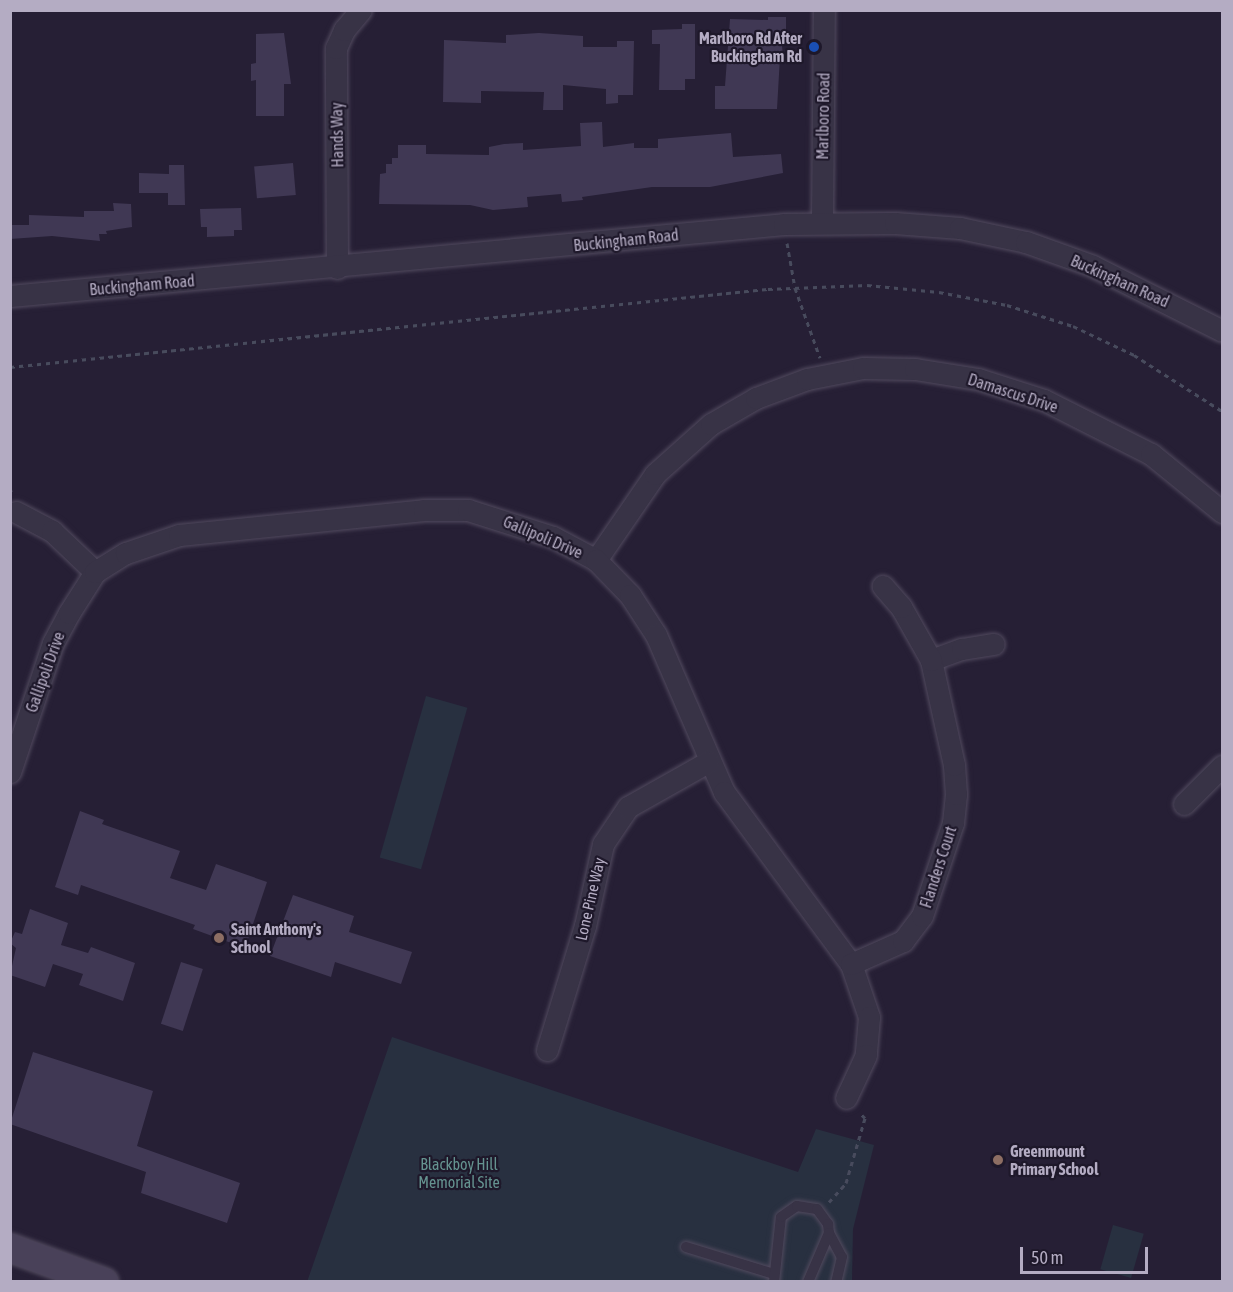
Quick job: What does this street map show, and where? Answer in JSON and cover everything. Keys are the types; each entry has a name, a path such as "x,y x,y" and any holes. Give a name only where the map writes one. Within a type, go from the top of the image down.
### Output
{"main road":[{"path":"10,1248 104,1281"}],"street":[{"name":"Hands Way","path":"337,268 336,48 344,30 360,10"},
{"name":"Marlboro Road","path":"822,222 825,10"},
{"name":"Buckingham Road","path":"10,297 822,222 960,228 1026,242 1093,266 1222,331"},
{"name":"Damascus Drive","path":"596,560 655,474 711,424 756,398 807,379 863,369 915,369 978,380 1044,400 1151,454 1222,512"},
{"name":"Gallipoli Drive","path":"10,772 53,643 95,572 126,553 178,535 424,510 468,510 506,519 553,537 596,560 630,595 656,634 708,762 745,821 851,964 869,1017 866,1055 846,1098"},
{"path":"16,512 52,531 95,572"},
{"name":"Flanders Court","path":"851,964 903,941 922,916 953,823 954,765 931,660 901,607 883,586"},
{"path":"931,660 962,649 994,644"},
{"name":"Lone Pine Way","path":"547,1050 585,926 603,844 628,807 708,762"},
{"path":"1184,804 1222,766"}],"lane":[{"path":"686,1247 774,1278 781,1217 797,1206 819,1212 828,1224 829,1233 842,1257 836,1281"},
{"path":"808,1281 829,1233"}],"path":[{"path":"784,224 795,288 822,362 810,364"},
{"path":"10,367 795,288 867,285 939,292 1006,305 1073,326 1134,355 1222,411"},
{"path":"819,1212 846,1183 865,1118 846,1098"}],"green space":[{"path":"426,696 467,708 421,869 380,857"},
{"name":"Blackboy Hill Memorial Site","path":"392,1037 798,1172 816,1129 874,1145 853,1229 852,1281 307,1282"},
{"path":"1113,1225 1144,1234 1131,1278 1100,1269"}],"building":[{"path":"768,17 786,17 786,34 781,34 783,57 780,57 777,109 715,109 715,86 725,86 730,19 768,20"},
{"path":"682,24 695,24 695,79 685,79 685,90 659,90 660,44 652,44 652,30 682,29"},
{"path":"284,33 291,84 284,84 284,116 256,116 256,80 251,81 251,64 256,63 256,34"},
{"path":"539,33 583,36 583,47 617,47 617,41 634,41 633,95 618,95 618,103 606,104 606,89 563,85 563,110 543,110 544,92 481,91 481,103 443,102 444,40 506,43 506,35"},
{"path":"602,122 603,147 634,143 634,148 658,148 658,139 731,133 733,157 781,154 783,173 710,187 652,187 562,202 561,194 527,197 528,207 493,210 470,205 379,204 380,174 386,173 386,164 392,164 392,158 398,158 398,145 426,145 426,154 489,155 489,147 504,144 523,143 523,150 581,146 580,123"},
{"path":"293,163 296,195 257,198 254,166"},
{"path":"169,165 184,165 185,205 168,205 168,193 139,193 139,173 169,174"},
{"path":"113,203 131,204 132,227 99,234 100,241 52,236 10,239 10,225 29,225 29,215 84,217 84,211 114,211"},
{"path":"241,208 242,230 234,230 234,236 207,237 207,227 201,227 200,209"},
{"path":"80,811 104,820 102,824 180,851 170,878 206,890 216,864 267,882 245,948 193,929 195,925 81,885 78,895 55,887"},
{"path":"293,895 354,916 349,932 412,952 401,984 335,962 331,977 270,956"},
{"path":"30,909 68,923 61,945 88,953 91,947 135,963 123,1001 79,985 83,974 53,964 45,987 10,975 16,948 10,943 15,932 22,934"},
{"path":"181,962 203,969 183,1031 161,1024"},
{"path":"33,1052 153,1091 137,1146 240,1183 227,1223 141,1193 146,1172 10,1124"}],"place":[{"name":"Marlboro Rd After Buckingham Rd","path":"814,47"},
{"name":"Saint Anthony's School","path":"219,938"},
{"name":"Greenmount Primary School","path":"998,1160"}]}
